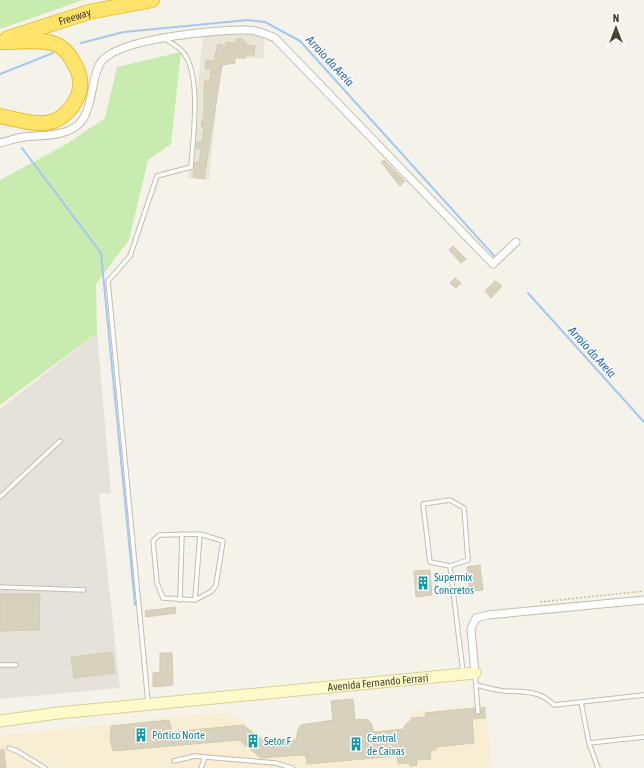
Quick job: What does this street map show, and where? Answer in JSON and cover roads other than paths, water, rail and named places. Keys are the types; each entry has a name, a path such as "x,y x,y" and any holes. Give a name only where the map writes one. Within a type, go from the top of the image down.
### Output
{"highway":[{"name":"Freeway","path":"0,41 89,12 152,0"},
{"path":"0,41 47,42 57,44 68,53 80,75 79,96 65,115 53,121 37,123 0,116"}],"street":[{"path":"0,143 23,137 51,135 66,131 79,124 86,112 101,62 111,52 134,44 164,38 217,31 251,30 275,38 493,264 516,242"},
{"path":"469,674 471,630 476,618 488,614 644,600"},
{"name":"Avenida Fernando Ferrari","path":"0,721 58,713 469,674"},
{"name":"Avenida Fernando Ferrari","path":"0,713 58,713"}],"lane":[{"path":"148,705 108,282 130,256 157,176 191,168 195,99 194,80 184,53 164,38"},
{"path":"0,497 60,441"},
{"path":"450,500 464,508 468,560 450,566 430,562 423,504 450,500"},
{"path":"180,600 182,534"},
{"path":"182,534 200,534 218,538 223,541 216,585 212,591 195,600 164,598 160,593 157,583 153,541 159,535 182,534"},
{"path":"195,600 200,534"},
{"path":"450,566 469,674 476,686 478,712"},
{"path":"0,587 84,590"},
{"path":"0,665 16,665"},
{"path":"476,686 540,695 547,698 554,705 644,695"},
{"path":"581,702 589,743 598,768"},
{"path":"589,743 644,737"},
{"path":"9,748 17,751 45,768"},
{"path":"174,761 195,756 276,763 292,768"},
{"path":"201,768 205,757"}],"waterway":[{"name":"Arroio da Areia","path":"81,43 124,32 248,20 265,22 300,41 497,259"},
{"name":"Arroio da Areia","path":"0,74 53,53"},
{"path":"22,148 101,253 135,605"},
{"name":"Arroio da Areia","path":"528,293 644,422"}],"place":[{"name":"Supermix Concretos","path":"423,583"},
{"name":"Pórtico Norte","path":"141,735"},
{"name":"Setor F","path":"253,741"},
{"name":"Central de Caixas","path":"356,744"}]}
